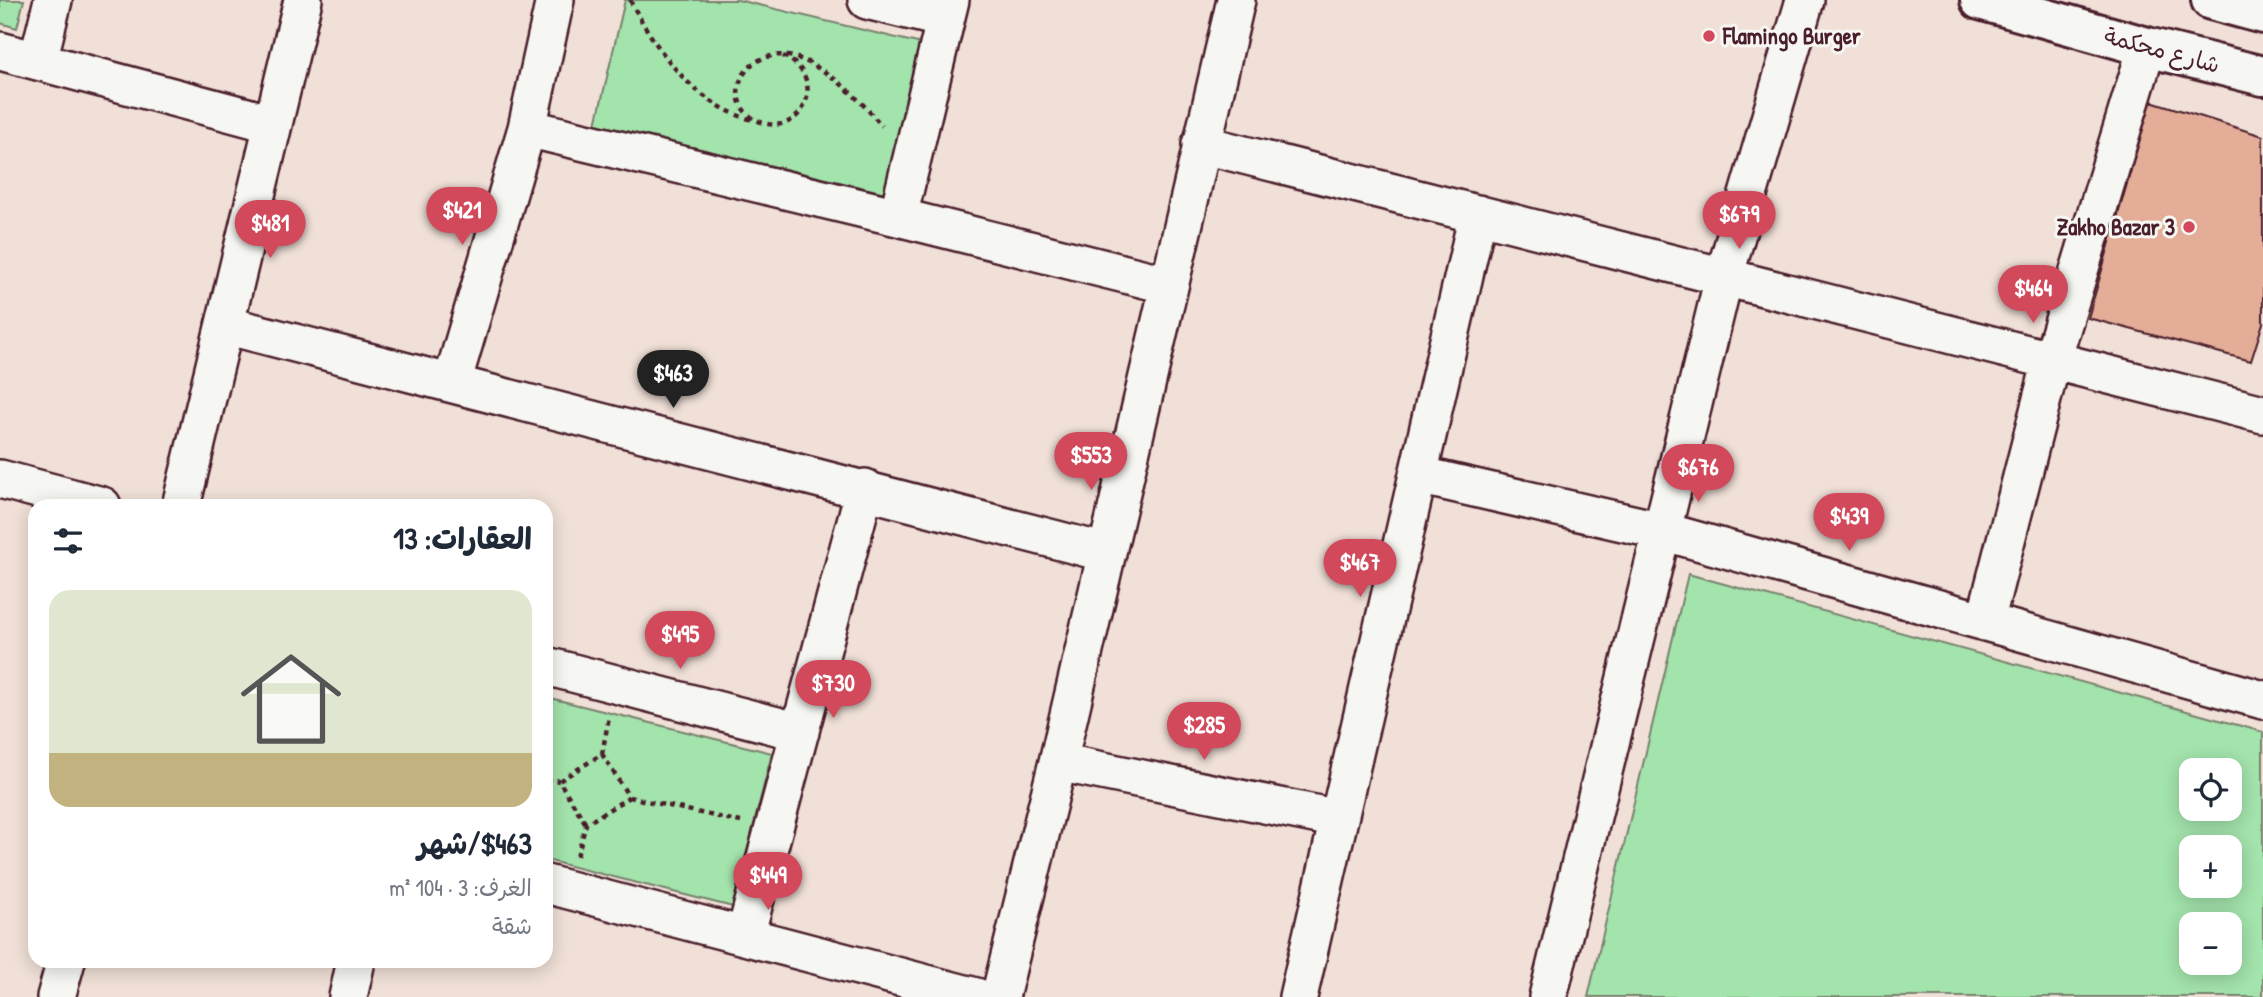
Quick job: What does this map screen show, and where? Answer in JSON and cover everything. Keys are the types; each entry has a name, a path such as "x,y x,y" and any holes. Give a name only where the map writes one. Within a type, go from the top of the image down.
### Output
{"main road":[{"name":"شارع محكمة","path":"1980,0 2263,76"},
{"path":"2211,0 2263,14"}],"street":[{"path":"38,61 53,0"},
{"path":"183,499 303,0"},
{"path":"452,383 527,128 555,0"},
{"path":"867,0 947,10 898,217"},
{"path":"1000,997 1058,762 1236,0"},
{"path":"1548,997 1724,277 1805,0"},
{"path":"1985,622 2052,360 2147,47"},
{"path":"0,51 273,124"},
{"path":"527,128 1169,285"},
{"path":"1201,144 2263,414"},
{"path":"1298,997 1478,214"},
{"path":"225,325 864,488 1107,553"},
{"path":"1418,475 1662,531 2263,700"},
{"path":"0,479 76,499"},
{"path":"745,936 864,488"},
{"path":"553,668 800,732"},
{"path":"1058,762 1339,819"},
{"path":"560,876 745,936 976,997"},
{"path":"57,997 64,968"},
{"path":"348,997 354,968"}],"path":[{"path":"630,0 659,51 682,77 734,115 772,125 784,123 802,110 807,100 807,79 793,61 783,57"},
{"path":"761,122 743,107 739,84 751,63 761,58 783,57 803,60 854,93 884,127"},
{"path":"610,713 602,754 629,797"},
{"path":"559,781 602,754"},
{"path":"553,780 559,781 586,824"},
{"path":"560,876 586,824 629,797 774,830"}],"green space":[{"path":"0,0 24,0 17,28 0,23"},
{"path":"625,0 738,0 955,52 919,201 596,124"},
{"path":"1688,574 2263,732 2263,997 1588,997"},
{"path":"553,699 772,753 733,907 553,862"}],"building":[{"name":"Zakho Bazar 3","path":"2151,101 2263,136 2263,323 2251,361 2088,318"}],"place":[{"name":"Flamingo Burger","path":"1709,36"},
{"name":"Zakho Bazar 3","path":"2189,227"}]}
